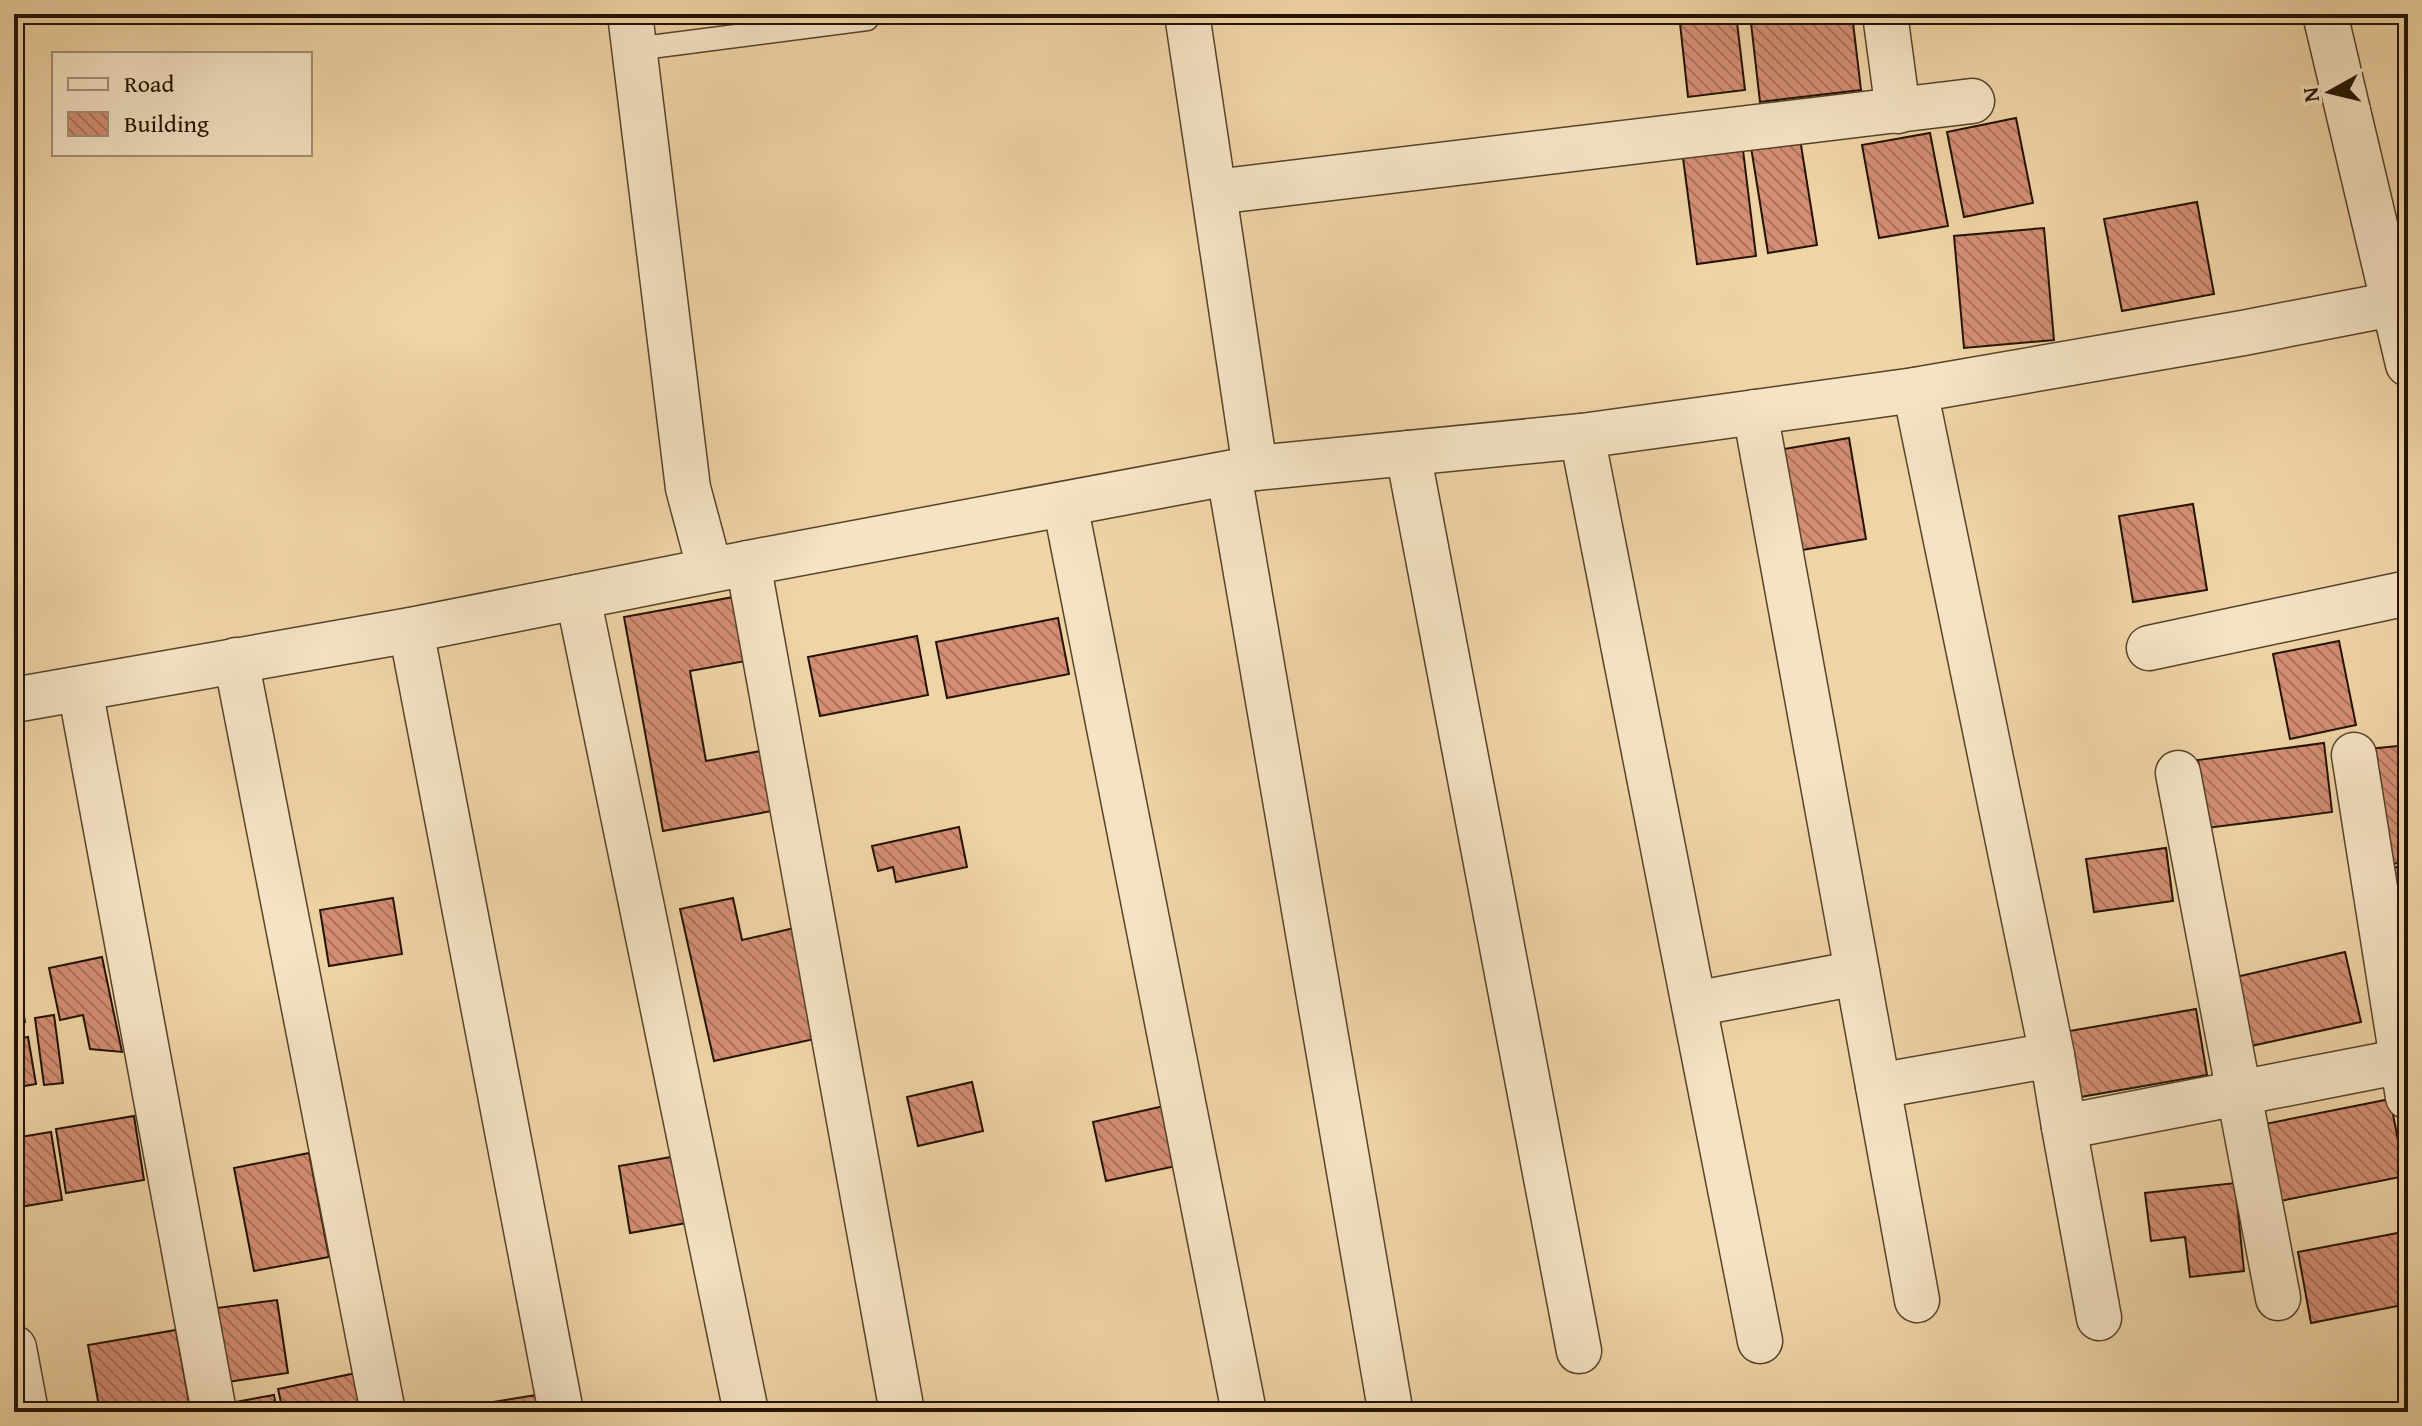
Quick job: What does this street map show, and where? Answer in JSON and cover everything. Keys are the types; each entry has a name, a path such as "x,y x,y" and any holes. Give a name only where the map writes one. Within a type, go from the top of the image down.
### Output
{"street":[{"path":"1187,14 1215,192 1242,471 1389,1403"},
{"path":"1885,14 1898,111"},
{"path":"2325,14 2401,303 2408,364"},
{"path":"633,32 688,488 729,567 902,1412"},
{"path":"1215,192 1972,101"},
{"path":"14,700 411,630 1242,471 1582,436 1915,390 2401,303"},
{"path":"1915,390 2052,1055 2099,1318"},
{"path":"1755,412 1917,1300"},
{"path":"1582,436 1760,1341"},
{"path":"1408,453 1579,1351"},
{"path":"1065,504 1244,1412"},
{"path":"2149,648 2408,593"},
{"path":"578,597 746,1412"},
{"path":"411,630 561,1412"},
{"path":"236,660 383,1412"},
{"path":"80,689 214,1412"},
{"path":"2064,1127 2237,1091 2406,1073 2354,755"},
{"path":"2178,773 2278,1298"},
{"path":"1694,1004 1857,973"},
{"path":"1878,1086 2052,1055"},
{"path":"14,1348 26,1412"}],"lane":[{"path":"633,32 867,19"}],"building":[{"path":"1679,14 1736,14 1745,90 1688,97"},
{"path":"1750,14 1852,14 1861,90 1760,102"},
{"path":"2016,118 2033,203 1964,217 1947,132"},
{"path":"1930,133 1948,226 1879,238 1862,145"},
{"path":"1800,139 1817,245 1768,253 1751,147"},
{"path":"1743,150 1756,256 1697,264 1683,158"},
{"path":"2197,202 2214,294 2122,311 2104,219"},
{"path":"2044,228 2054,340 1964,348 1954,236"},
{"path":"1849,438 1866,539 1802,550 1784,449"},
{"path":"2193,504 2207,590 2133,602 2119,516"},
{"path":"739,596 751,660 690,671 706,761 766,750 777,810 663,831 624,617"},
{"path":"1058,618 1069,674 947,698 936,642"},
{"path":"917,636 928,695 820,716 808,657"},
{"path":"2339,641 2356,725 2290,739 2273,654"},
{"path":"2324,743 2332,812 2207,828 2198,760"},
{"path":"2408,745 2408,862 2381,865 2368,749"},
{"path":"959,827 967,867 896,882 893,867 878,871 872,846"},
{"path":"2166,848 2173,901 2094,912 2086,859"},
{"path":"2408,866 2408,920 2382,922 2378,869"},
{"path":"393,898 402,954 329,966 320,910"},
{"path":"733,898 742,940 803,926 828,1036 714,1061 680,909"},
{"path":"2345,952 2361,1022 2251,1046 2236,977"},
{"path":"102,957 122,1052 90,1049 83,1015 60,1020 49,968"},
{"path":"14,960 25,1022 14,1024"},
{"path":"2196,1009 2207,1075 2069,1099 2058,1033"},
{"path":"54,1015 63,1083 44,1085 35,1018"},
{"path":"28,1037 36,1084 14,1088 14,1039"},
{"path":"972,1082 983,1131 918,1146 907,1097"},
{"path":"2390,1099 2405,1176 2280,1201 2265,1124"},
{"path":"1164,1106 1176,1166 1106,1181 1093,1122"},
{"path":"134,1116 144,1180 66,1193 56,1129"},
{"path":"51,1132 62,1200 14,1208 14,1138"},
{"path":"309,1153 329,1257 254,1271 234,1168"},
{"path":"677,1156 687,1223 630,1233 619,1166"},
{"path":"2235,1183 2244,1271 2190,1277 2185,1237 2151,1241 2145,1193"},
{"path":"2408,1231 2408,1304 2311,1323 2298,1252"},
{"path":"277,1300 288,1373 227,1382 217,1308"},
{"path":"176,1330 189,1402 136,1412 100,1412 88,1345"},
{"path":"361,1372 370,1412 283,1412 278,1389"},
{"path":"543,1394 546,1412 475,1412 474,1405"},
{"path":"274,1395 277,1412 225,1412 224,1404"}]}
